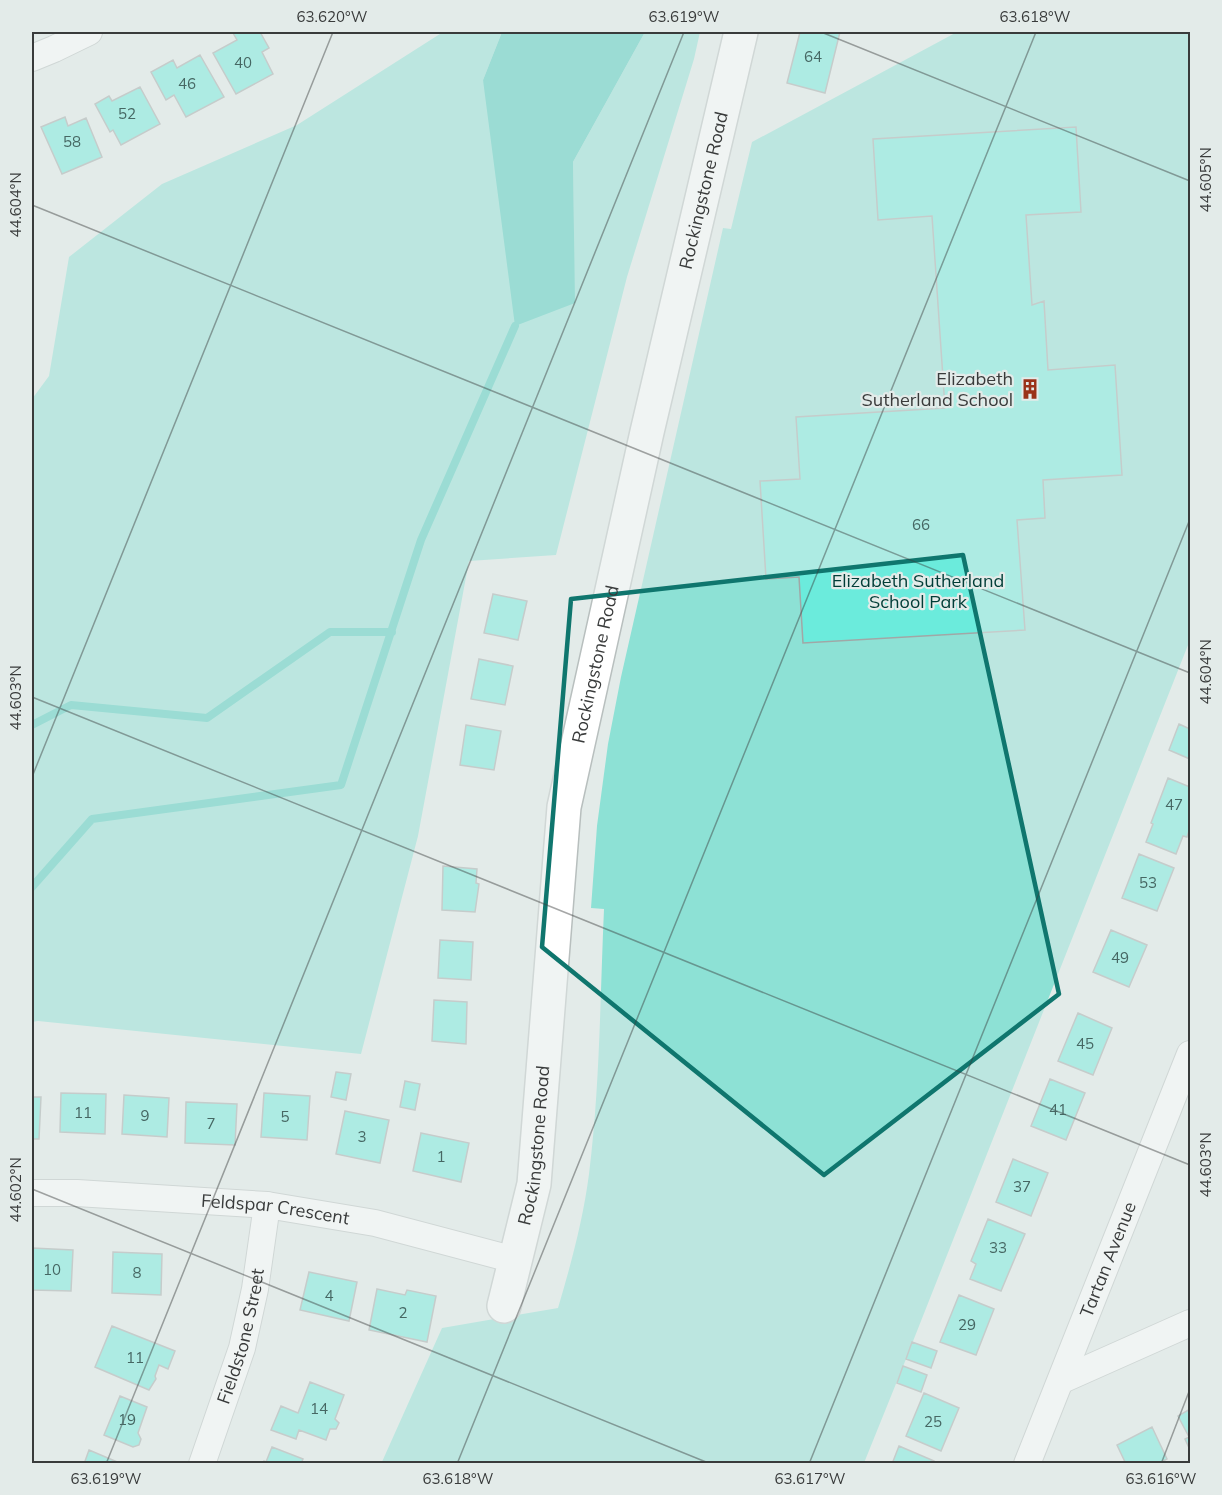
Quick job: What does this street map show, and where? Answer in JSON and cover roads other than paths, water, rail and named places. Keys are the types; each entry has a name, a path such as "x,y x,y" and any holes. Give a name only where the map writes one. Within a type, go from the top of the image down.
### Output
{"street":[{"path":"32,58 54,50 89,32"},
{"name":"Rockingstone Road","path":"504,1306 534,1184 564,807 650,421 741,32"},
{"name":"Tartan Avenue","path":"1027,1464 1191,1054"},
{"name":"Feldspar Crescent","path":"32,1193 77,1192 267,1205 375,1223 515,1260"},
{"name":"Fieldstone Street","path":"202,1464 243,1348 255,1289 267,1205"},
{"path":"1062,1380 1191,1323"}],"waterway":[{"path":"32,887 92,819 341,785 421,540 515,326"},
{"path":"32,725 71,705 207,718 330,632 392,632"}],"place":[{"name":"Elizabeth Sutherland School","path":"1030,389"}],"park label":[{"name":"Elizabeth Sutherland School Park","path":"918,591"}]}
